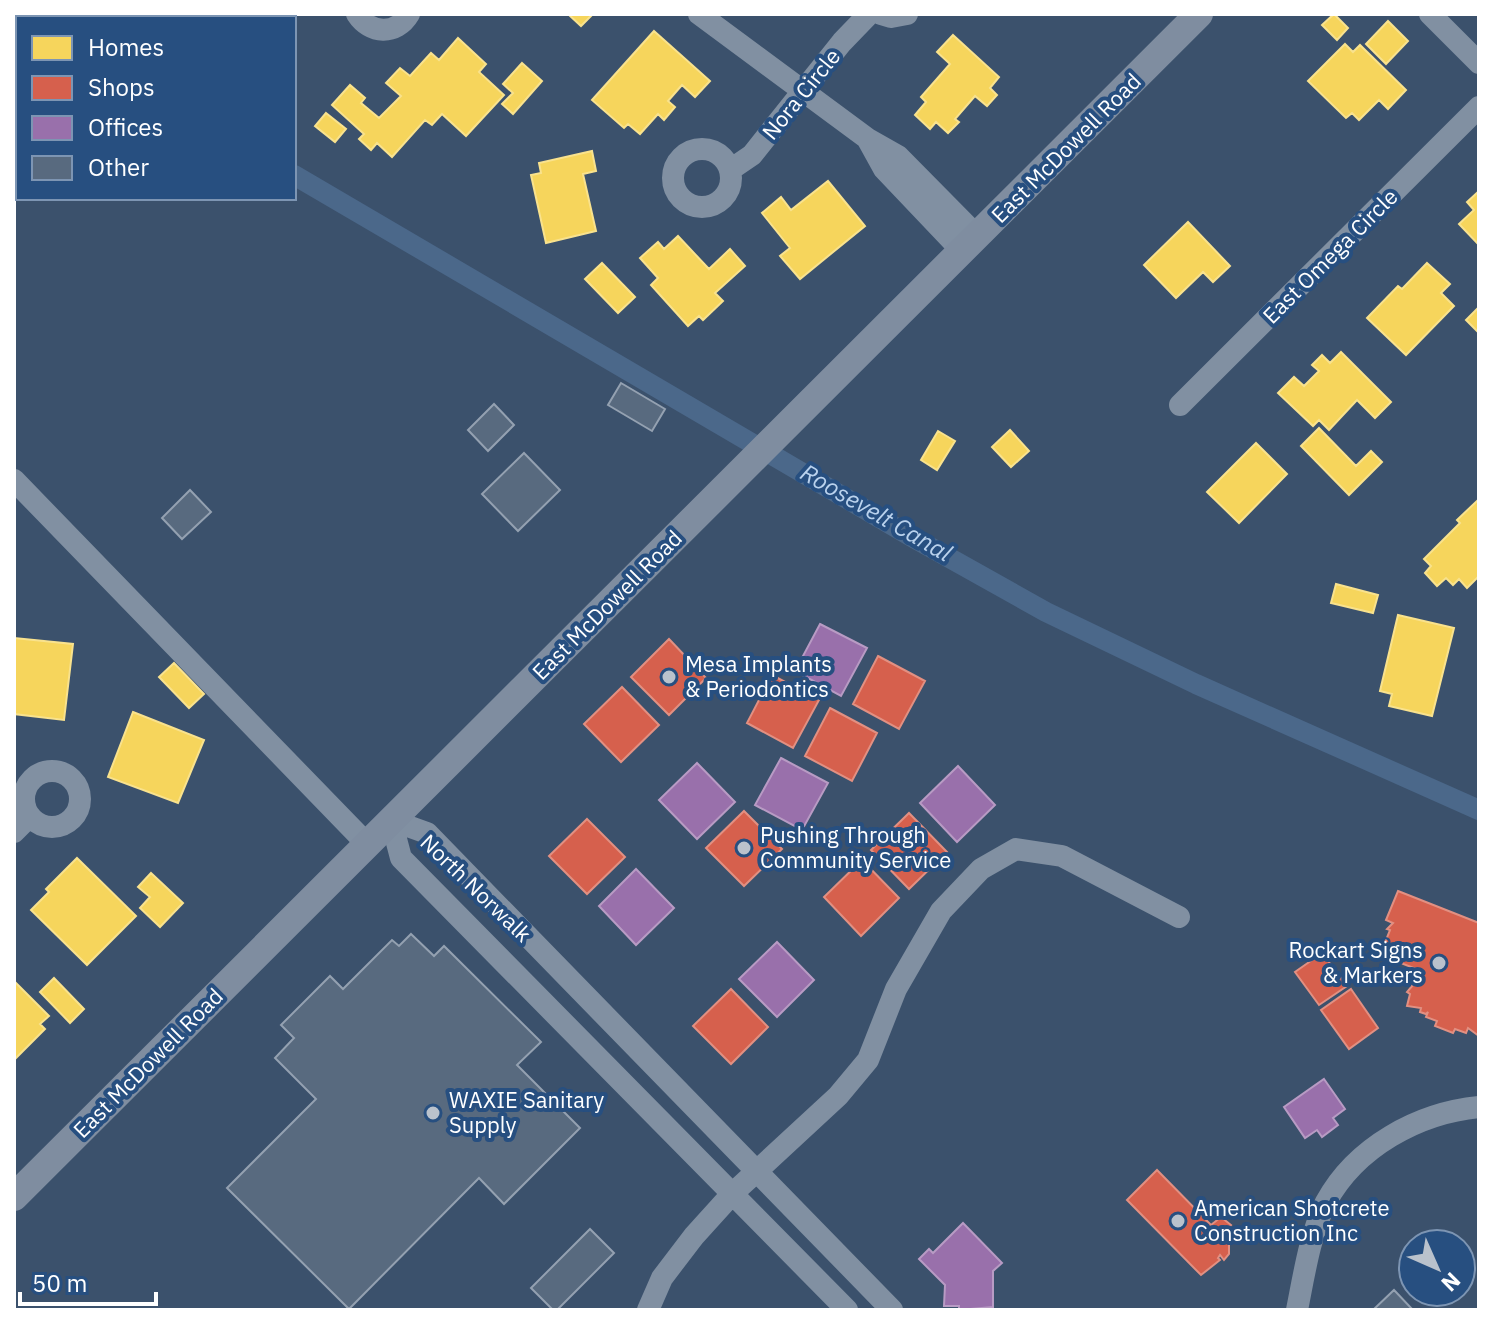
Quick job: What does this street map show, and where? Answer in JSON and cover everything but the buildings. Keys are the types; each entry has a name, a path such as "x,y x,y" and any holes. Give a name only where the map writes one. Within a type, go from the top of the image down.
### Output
{"main road":[{"name":"East McDowell Road","path":"15,1193 1199,14"}],"street":[{"path":"357,14 362,22 379,30 398,27 409,14"},
{"path":"699,14 868,139 898,156 970,244"},
{"name":"Nora Circle","path":"730,170 752,155 842,42 869,14"},
{"path":"881,14 891,17 907,14"},
{"path":"1430,14 1479,63"},
{"name":"East Omega Circle","path":"1180,405 1479,107"},
{"path":"14,480 367,844"},
{"name":"North Norwalk","path":"391,820 401,858 744,1183 892,1310"},
{"name":"North Norwalk","path":"391,820 427,833 744,1183 847,1310"},
{"path":"648,1310 662,1278 694,1236 744,1183 838,1096 868,1060 896,989 941,911 981,869 1016,849 1062,856 1179,917"},
{"path":"1297,1310 1312,1243 1326,1203 1349,1170 1376,1145 1411,1126 1447,1112 1479,1107"}],"waterway":[{"name":"Roosevelt Canal","path":"296,176 912,537 1046,612 1196,684 1479,810"}],"place":[{"name":"Mesa Implants & Periodontics","path":"669,677"},
{"name":"Pushing Through Community Service","path":"744,848"},
{"name":"Rockart Signs & Markers","path":"1439,963"},
{"name":"WAXIE Sanitary Supply","path":"433,1113"},
{"name":"American Shotcrete Construction Inc","path":"1178,1221"}]}
